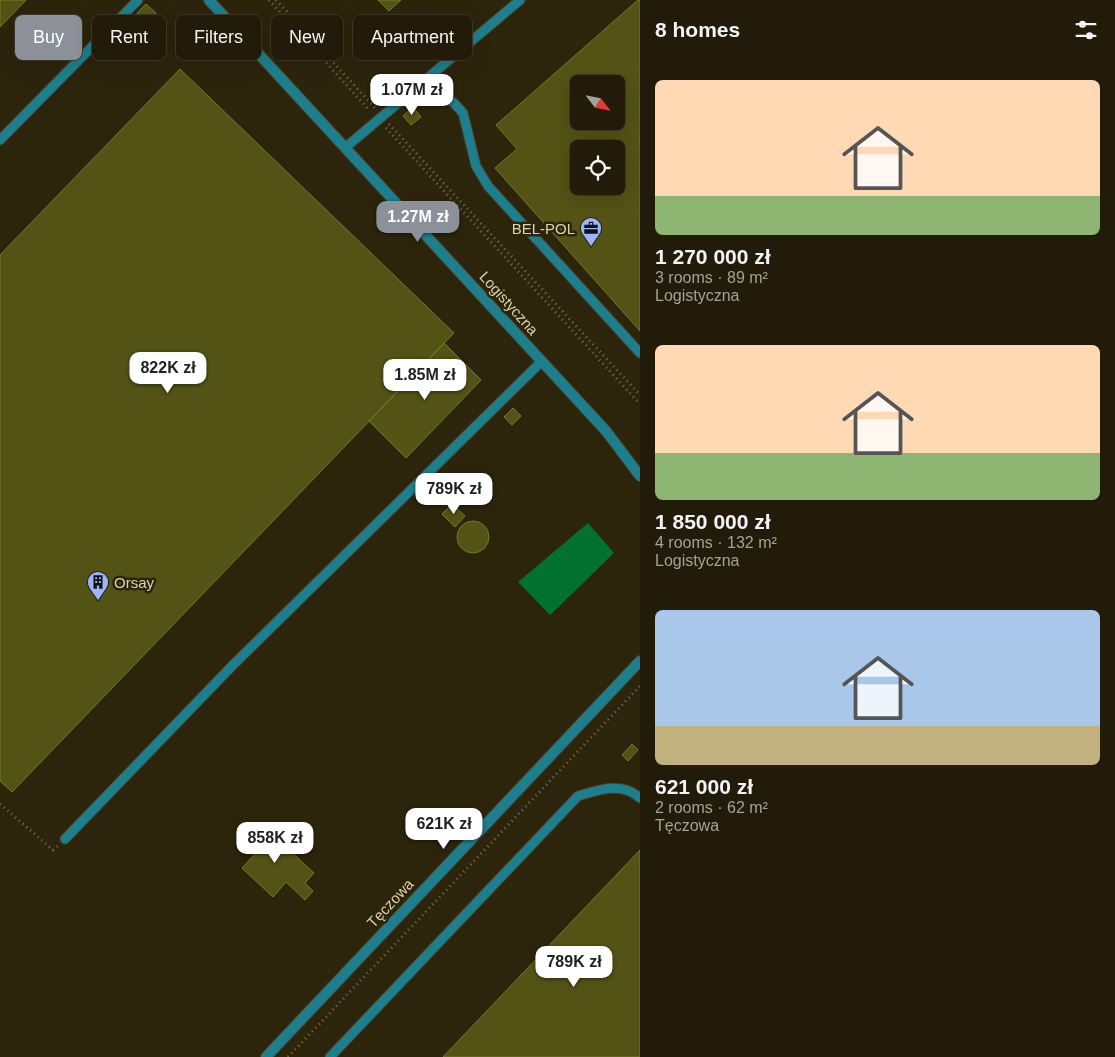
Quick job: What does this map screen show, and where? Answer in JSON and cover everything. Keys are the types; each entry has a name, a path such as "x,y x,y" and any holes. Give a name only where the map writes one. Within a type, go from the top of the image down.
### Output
{"street":[{"name":"Logistyczna","path":"209,0 606,431 640,476"},
{"name":"Tęczowa","path":"266,1057 640,661"}],"lane":[{"path":"0,140 138,0"},
{"path":"346,147 520,0"},
{"path":"423,83 454,103 463,113 476,166 488,186 640,353"},
{"path":"65,839 233,665 542,361"},
{"path":"330,1057 578,796 608,787 636,794 640,798"}],"path":[{"path":"269,0 640,395"},
{"path":"276,0 380,118 640,404"},
{"path":"288,1057 640,686"},
{"path":"0,804 53,850 65,839"}],"shaded area":[{"path":"588,523 614,553 550,615 518,582"}],"building":[{"path":"0,0 26,0 0,27"},
{"path":"378,0 401,0 389,11"},
{"path":"640,0 640,331 495,168 517,149 496,125"},
{"path":"146,4 156,13 154,15 139,15 137,13"},
{"name":"Orsay","path":"180,69 454,333 12,792 0,781 0,255"},
{"path":"413,107 421,117 411,125 403,116"},
{"path":"444,343 481,380 406,458 369,421"},
{"path":"513,408 521,416 512,425 504,417"},
{"path":"452,504 465,516 455,527 442,514"},
{"path":"473,521 479,522 484,526 488,531 488,543 484,548 479,552 473,553 467,552 462,548 458,543 457,537 458,531 462,526 467,522"},
{"path":"632,744 638,750 628,761 622,755"},
{"path":"262,825 314,873 305,883 313,891 305,900 286,882 273,897 242,868 256,853 236,836 244,827 252,835"},
{"path":"640,850 640,1057 443,1057"}],"place":[{"name":"BEL-POL","path":"591,247"},
{"name":"Orsay","path":"98,601"}]}
